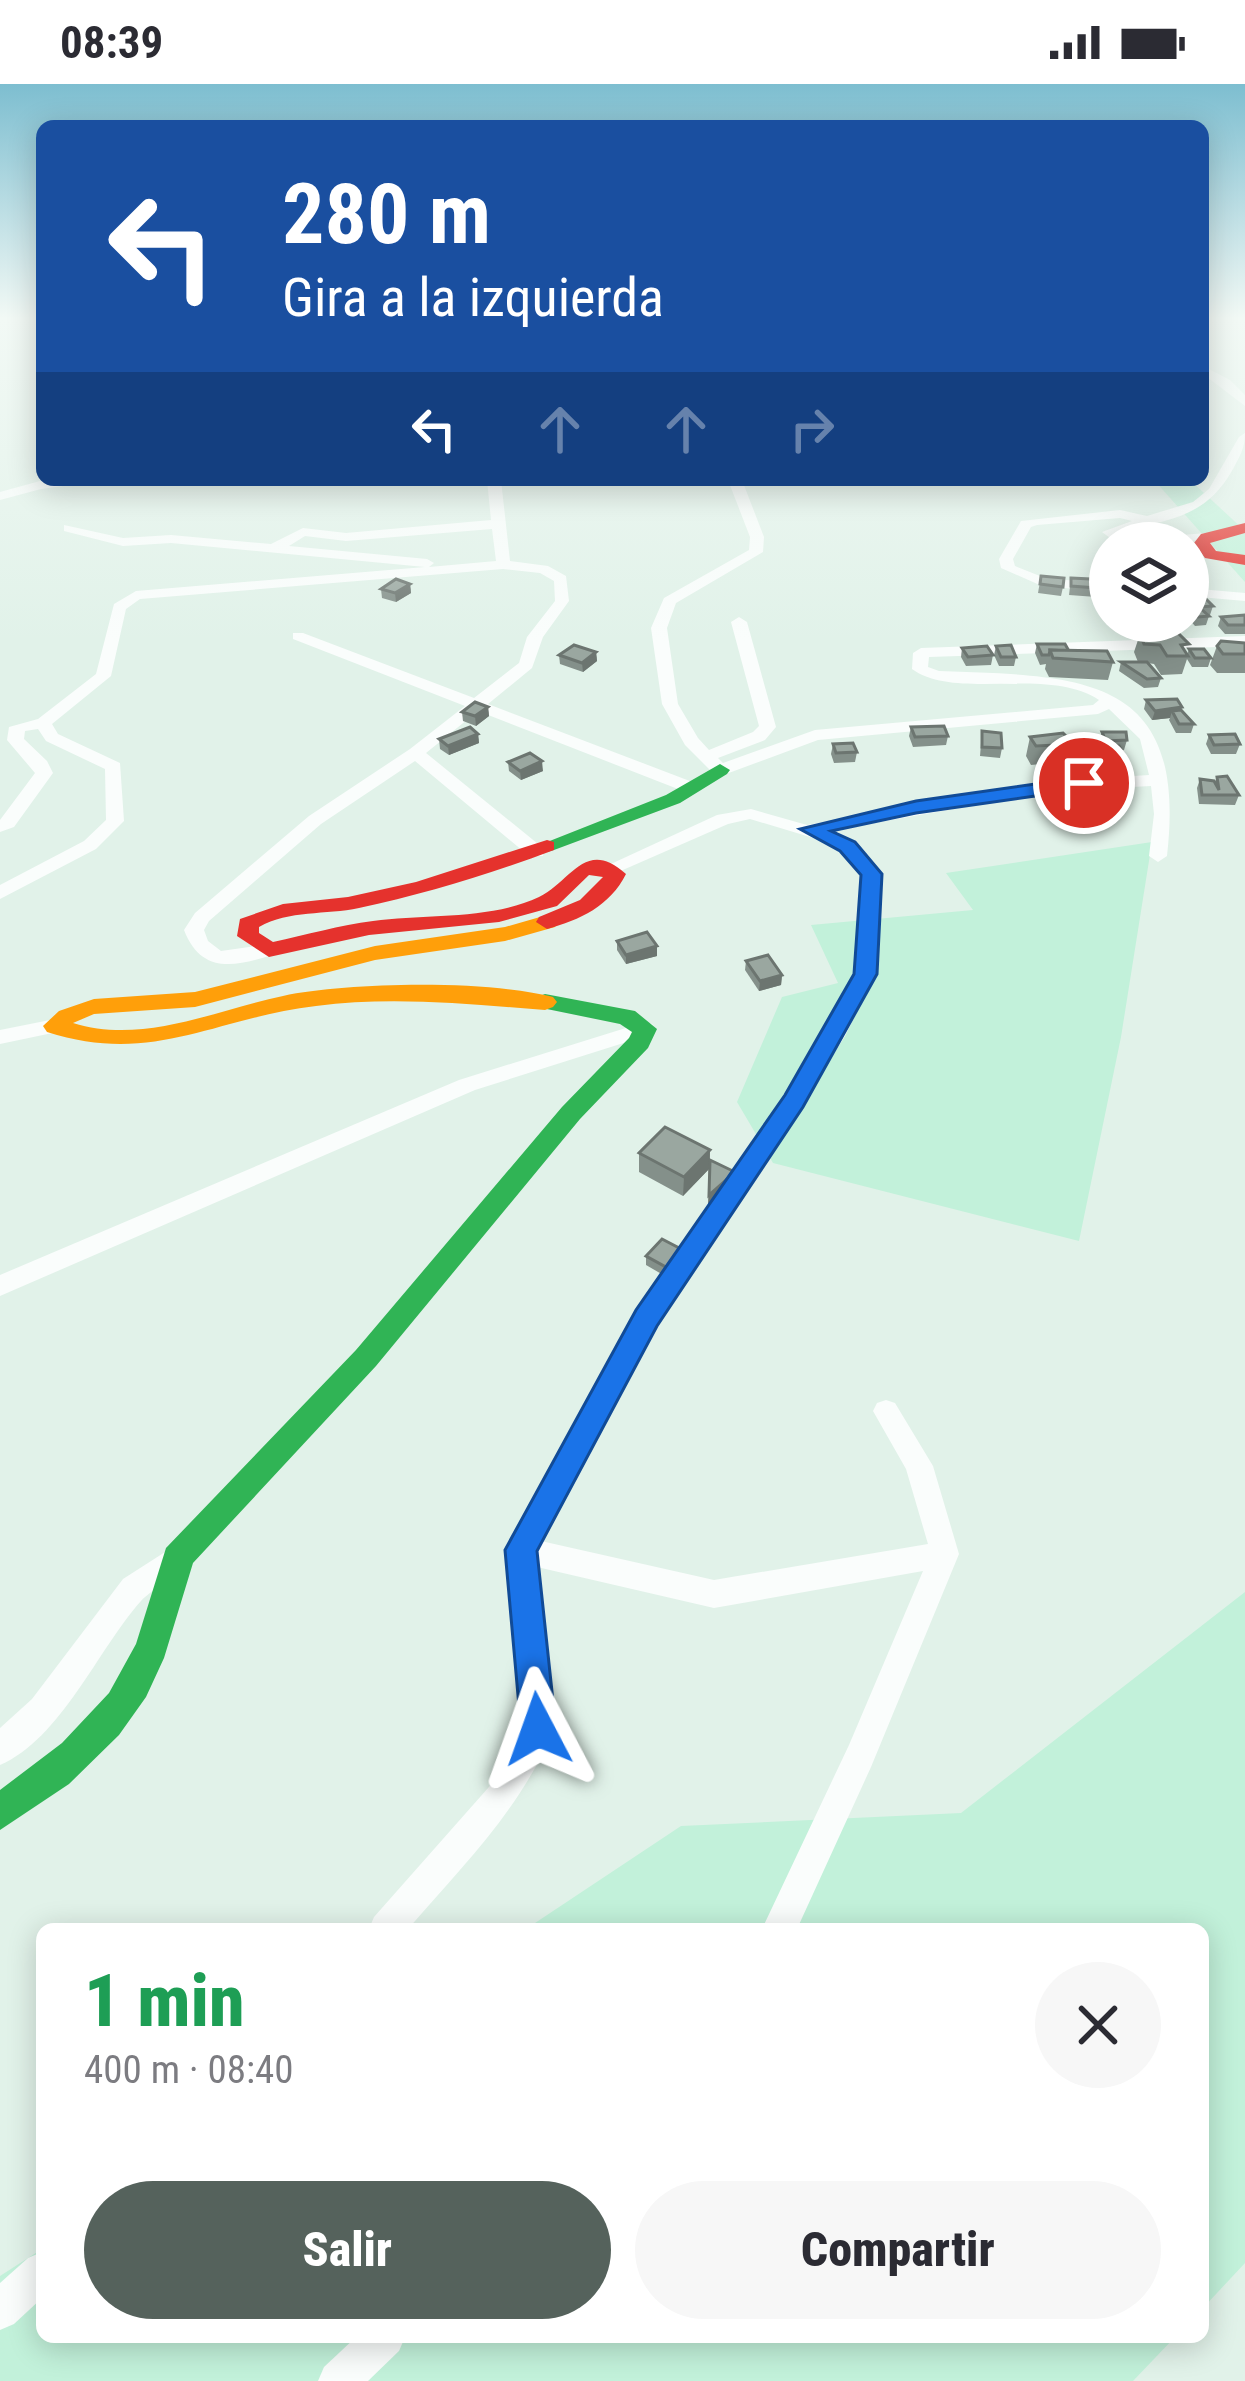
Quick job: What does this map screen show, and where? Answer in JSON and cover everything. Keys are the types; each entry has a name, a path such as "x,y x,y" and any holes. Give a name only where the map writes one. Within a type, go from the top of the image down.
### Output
{"street":[{"path":"1145,522 1198,505 1214,491 1245,437"},
{"path":"0,496 36,486"},
{"path":"495,486 503,565"},
{"path":"713,763 691,741 670,704 659,628 669,601 756,552 757,537 737,486"},
{"path":"1089,586 1024,578 1008,568 1006,559 1026,524 1120,514 1151,521"},
{"path":"275,548 303,532 346,537 498,524"},
{"path":"1209,537 1245,528"},
{"path":"69,529 123,542 171,539 275,548 393,559 458,571"},
{"path":"1209,551 1245,560"},
{"path":"0,827 44,773 15,740 16,730 43,723 103,676 119,607 136,595 503,565 554,573 561,579 562,601 535,637 526,664 416,753 315,820 202,917 194,930 203,950 236,960 369,928 500,915 548,901 582,871 609,869 723,819 751,814 811,829 848,847 872,874 866,974 834,1036 757,1160 646,1318 521,1550 538,1729 506,1790 391,1923"},
{"path":"1209,594 1245,597"},
{"path":"269,950 248,936 248,924 264,913 391,898 536,852 673,799 713,763 768,728 739,622"},
{"path":"298,635 689,787"},
{"path":"1158,856 1162,814 1148,737 1098,689 937,676 920,669 918,660 921,653 934,650 1245,640"},
{"path":"713,763 815,735 1098,709 1108,700"},
{"path":"0,892 90,844 115,821 114,767 52,737 43,723"},
{"path":"416,753 536,852"},
{"path":"811,829 880,813 1055,786 1159,780"},
{"path":"0,1037 56,1026 63,1015 76,1009 160,1005 374,953 539,923 603,895 614,884 616,874 609,869"},
{"path":"56,1026 67,1035 107,1039 312,998 379,995 581,1006 631,1015 645,1029"},
{"path":"0,1286 467,1085 645,1029"},
{"path":"0,1748 43,1710 133,1589 177,1558 366,1358 571,1113 640,1042 645,1029"},
{"path":"782,1923 860,1756 945,1554 919,1466 886,1411"},
{"path":"521,1550 714,1594 945,1554"},
{"path":"0,1812 45,1781 106,1725 134,1684 177,1572 177,1558"},
{"path":"0,2310 36,2277"},
{"path":"338,2381 379,2343"}],"green space":[{"path":"1159,486 1196,486 1245,531 1245,582 1209,542 1209,522 1191,522"},
{"path":"1152,842 1121,1037 1079,1241 773,1163 737,1102 782,997 838,983 811,925 973,910 946,873"},
{"path":"1245,1592 1245,2263 1209,2302 1209,1923 535,1923 681,1826 961,1813"},
{"path":"36,2253 36,2343 1169,2343 1133,2381 0,2381 0,2276"}],"building":[{"path":"1041,576 1064,578 1063,587 1040,584"},
{"path":"1071,578 1089,579 1089,587 1071,586"},
{"path":"396,579 410,584 395,593 381,589"},
{"path":"1245,615 1245,625 1228,625 1221,617"},
{"path":"1221,641 1245,643 1245,654 1223,654 1217,646"},
{"path":"1187,642 1181,645 1188,656 1167,656 1160,645 1144,644"},
{"path":"1037,644 1065,644 1069,651 1050,650 1049,655 1042,655"},
{"path":"574,645 596,652 582,663 559,655"},
{"path":"1011,645 1016,657 1001,657 996,646"},
{"path":"987,646 993,655 968,657 962,648"},
{"path":"1189,649 1204,649 1211,658 1195,658"},
{"path":"1050,650 1107,651 1113,662 1053,658"},
{"path":"1121,662 1147,662 1161,678 1147,679"},
{"path":"1177,699 1182,707 1155,711 1146,700"},
{"path":"475,702 488,707 475,716 462,712"},
{"path":"1181,710 1194,724 1179,724 1172,711"},
{"path":"944,726 948,736 915,737 911,727"},
{"path":"470,727 478,734 448,746 439,739"},
{"path":"982,731 1001,733 1002,748 982,747"},
{"path":"1102,732 1126,732 1127,740 1106,741"},
{"path":"1063,733 1069,739 1086,738 1099,755 1075,757 1056,745 1036,746 1030,737"},
{"path":"1235,734 1240,744 1214,745 1209,735"},
{"path":"853,743 857,752 836,753 833,744"},
{"path":"1103,746 1119,746 1129,764 1112,764"},
{"path":"530,753 542,761 520,771 508,762"},
{"path":"1227,776 1239,795 1202,795 1200,779 1214,781 1219,790 1217,777"},
{"path":"1093,792 1100,805 1072,806 1065,795"},
{"path":"647,932 657,946 626,955 617,941"},
{"path":"768,955 782,975 760,981 746,961"},
{"path":"665,1127 710,1150 684,1177 639,1153"},
{"path":"710,1160 735,1172 709,1195"},
{"path":"662,1239 681,1249 666,1267 646,1256"}],"traffic: fast":[{"path":"547,846 673,799 720,770"},
{"path":"0,1812 56,1771 107,1723 147,1658 177,1572 177,1558 366,1358 571,1113 640,1042 645,1029 627,1017 545,1002"}],"traffic: slow":[{"path":"545,1002 372,994 284,1003 151,1036 86,1036 55,1026 67,1016 94,1007 195,999 375,953 505,934 547,922"}],"traffic: jam":[{"path":"1245,528 1207,537 1202,543 1211,555 1245,560"},
{"path":"547,846 399,893 271,913 248,924 248,936 269,950 369,928 499,915 549,901 582,871 597,866 615,874 596,899 547,922"}],"route":[{"path":"538,1729 521,1550 646,1318 744,1179 834,1036 866,974 872,874 848,847 811,829 916,807 1084,783"}]}
